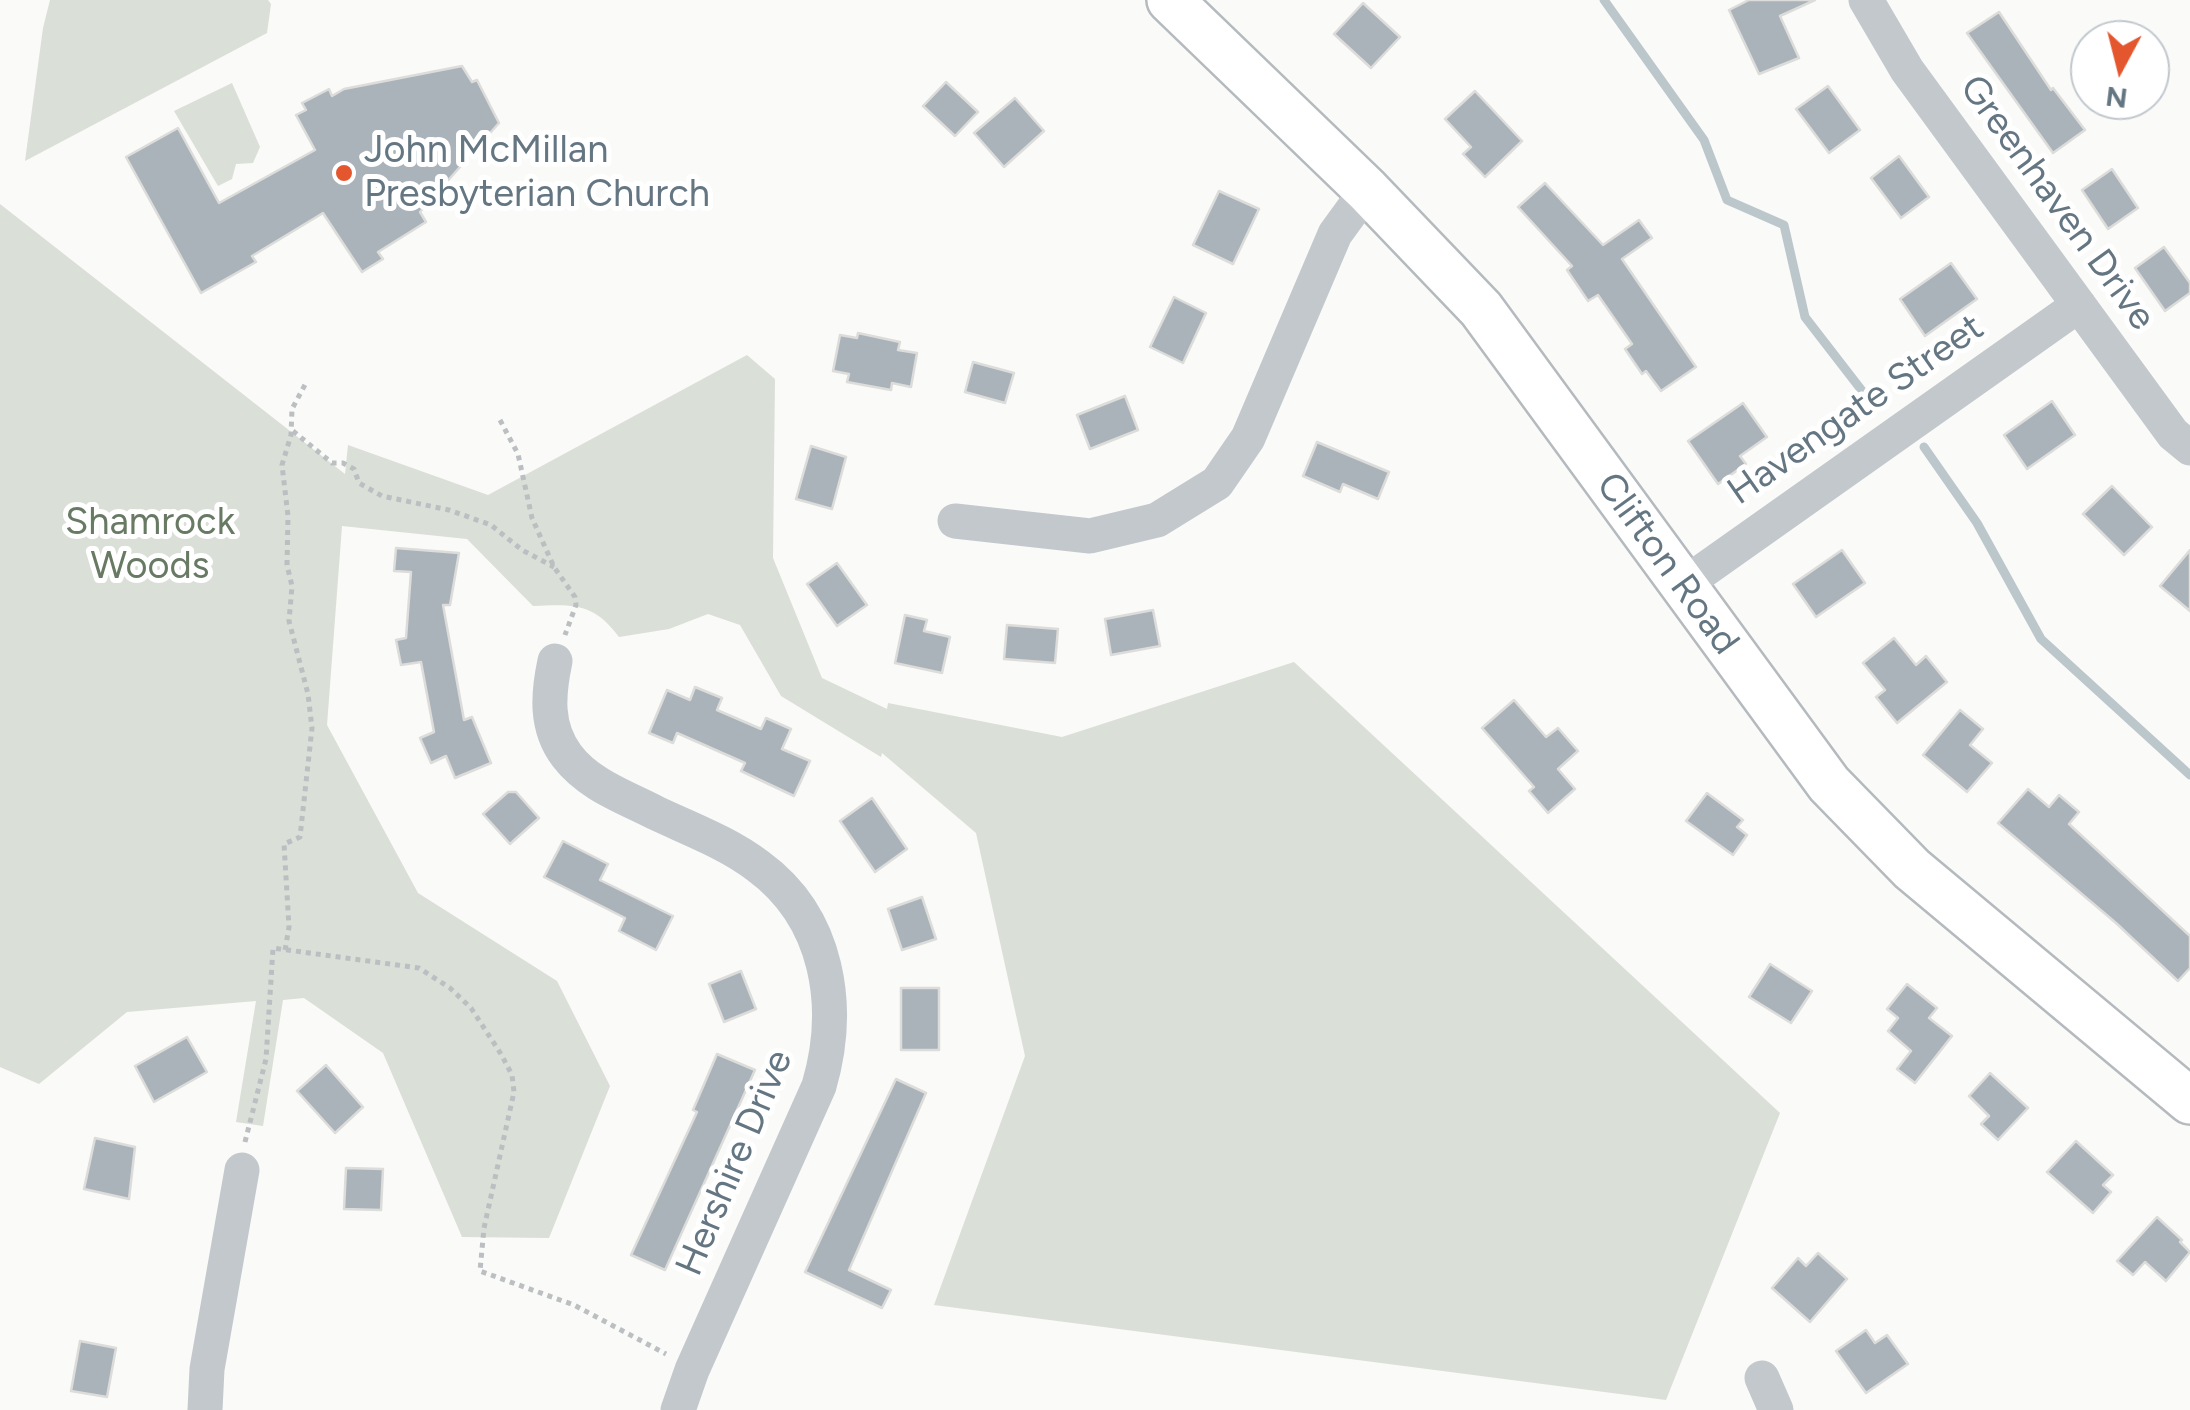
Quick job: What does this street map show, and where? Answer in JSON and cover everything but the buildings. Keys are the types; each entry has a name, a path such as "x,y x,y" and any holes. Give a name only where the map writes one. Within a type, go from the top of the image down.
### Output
{"main road":[{"name":"Clifton Road","path":"1170,0 1368,190 1481,309 1828,784 1884,842 2190,1101"}],"street":[{"name":"Greenhaven Drive","path":"1866,0 1907,70 2173,434 2190,448"},
{"path":"955,521 1090,536 1157,520 1218,482 1248,438 1335,234 1368,190"},
{"name":"Havengate Street","path":"1683,585 2079,305"},
{"name":"Hershire Drive","path":"554,661 549,707 556,739 568,757 601,786 734,850 760,867 781,886 814,934 830,983 830,1037 820,1086 692,1369 678,1410"},
{"path":"205,1410 207,1369 242,1170"}],"path":[{"path":"285,950 289,927 284,847 290,839 300,837 312,728 290,621 292,586 287,564 288,516 282,465 292,428 292,409 307,381"},
{"path":"500,420 518,454 532,518 554,567 575,597 572,616"},
{"path":"292,428 332,463 354,469 359,482 381,496 449,510 491,524 522,550 554,567"},
{"path":"247,1129 266,1060 273,948 410,965 438,978 472,1008 514,1083 484,1228 480,1271 591,1312 692,1369"}],"green space":[{"path":"50,0 268,0 271,4 267,33 25,161"},
{"path":"232,83 260,147 253,163 236,164 232,179 218,186 174,111"},
{"name":"Shamrock Woods","path":"0,204 345,474 348,445 488,495 747,355 775,379 773,558 822,678 887,709 888,703 1062,737 1294,662 1780,1113 1666,1400 934,1305 1025,1056 976,833 882,753 881,757 781,696 740,625 708,614 669,629 619,637 601,618 582,608 533,606 467,539 342,526 327,725 418,893 557,981 610,1086 549,1238 462,1237 383,1053 304,998 283,1000 263,1126 236,1122 256,1001 127,1012 39,1084 0,1067"}],"waterway":[{"path":"1604,0 1704,140 1727,200 1784,225 1805,317 1873,405"},
{"path":"1924,447 1977,523 2041,639 2190,775"}],"place":[{"name":"John McMillan Presbyterian Church","path":"344,173"}]}
